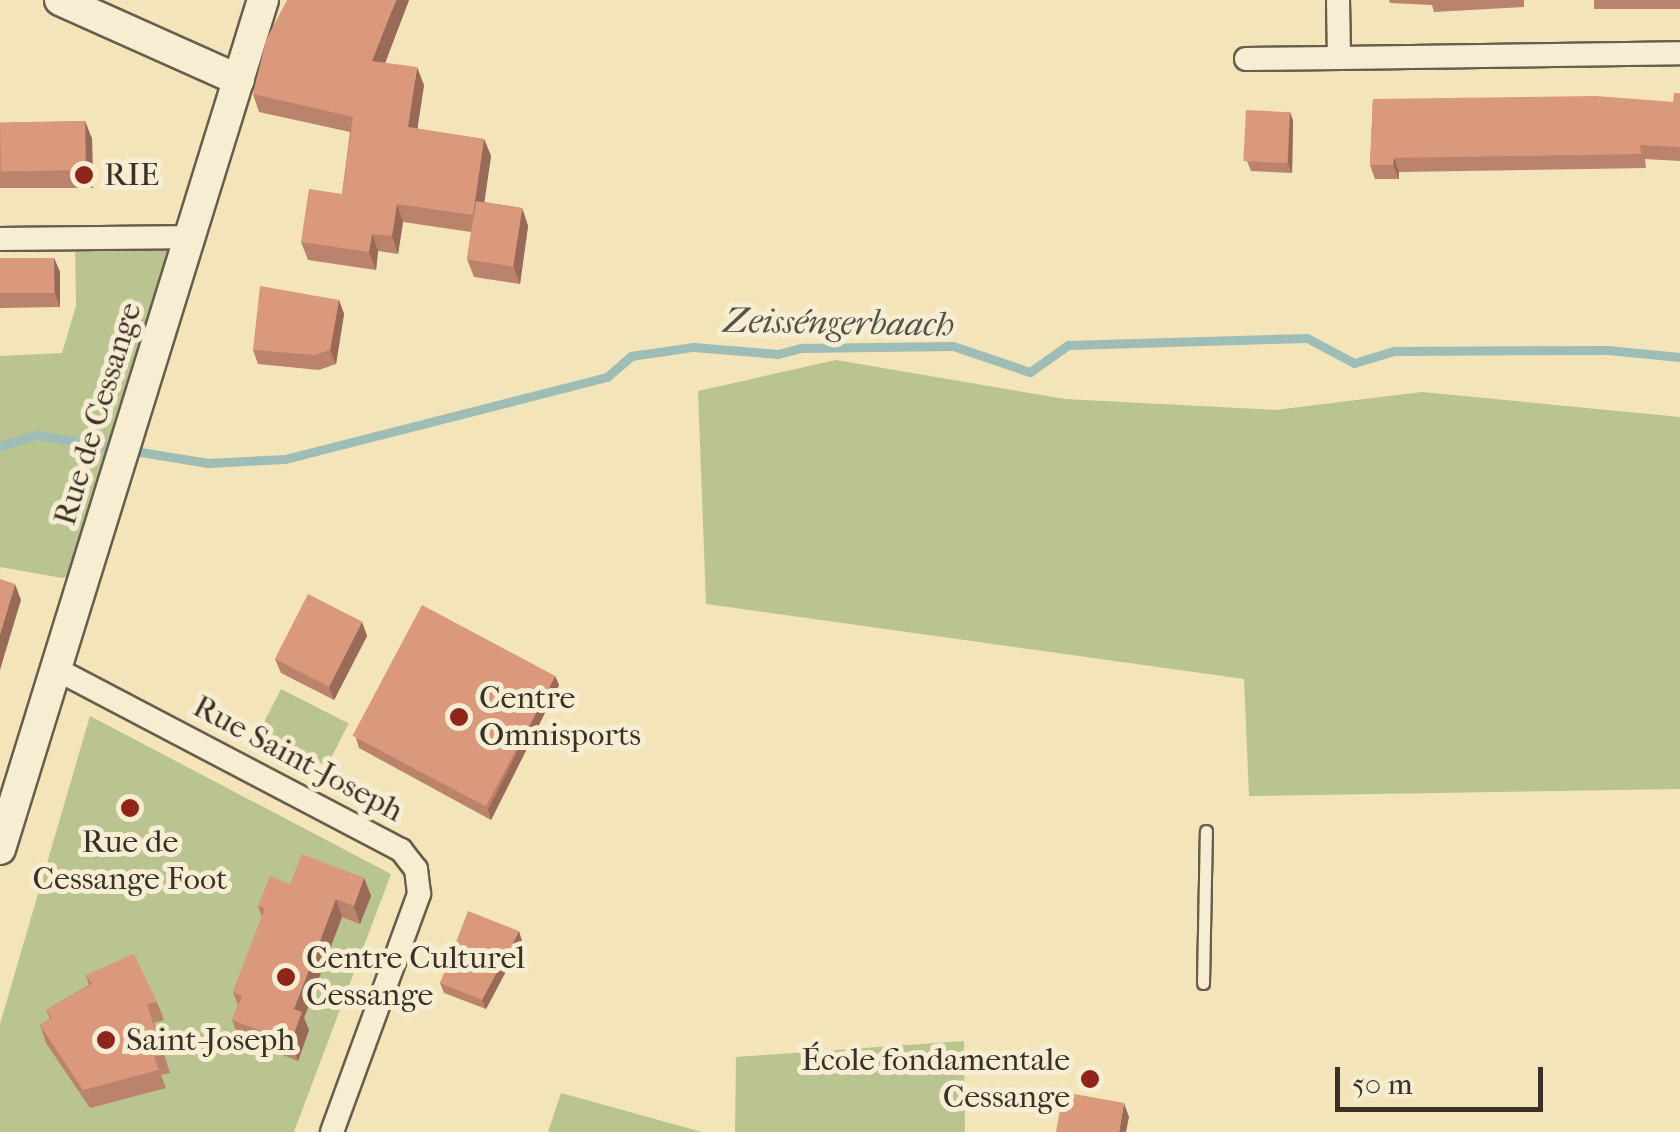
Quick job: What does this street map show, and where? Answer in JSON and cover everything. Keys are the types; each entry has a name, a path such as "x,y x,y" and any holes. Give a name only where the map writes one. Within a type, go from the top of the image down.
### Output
{"main road":[{"path":"60,0 239,80"},
{"name":"Rue de Cessange","path":"0,849 263,0"}],"street":[{"path":"1338,0 1340,58"},
{"path":"1246,59 1680,52"},
{"path":"0,239 190,237"},
{"name":"Rue Saint-Joseph","path":"56,669 401,850 416,869 419,894 332,1132"}],"lane":[{"path":"1203,982 1206,831"}],"green space":[{"path":"190,237 86,572 62,578 0,567 0,356 62,353 76,306 75,238"},
{"path":"836,360 1065,399 1275,410 1422,392 1680,417 1680,789 1249,796 1244,679 706,604 698,391"},
{"path":"281,689 349,724 327,766 259,732"},
{"path":"90,716 391,874 294,1132 0,1132 0,1024"},
{"path":"964,1041 965,1132 735,1132 736,1057"},
{"path":"561,1093 702,1132 548,1132"}],"building":[{"path":"287,0 396,0 372,61 417,67 408,127 484,139 473,215 397,204 392,236 372,234 369,252 301,242 309,189 342,194 353,117 253,94 266,40"},
{"path":"1674,93 1680,93 1680,147 1640,145 1641,154 1394,158 1393,165 1370,165 1373,99 1596,96 1673,102"},
{"path":"1246,110 1290,112 1287,163 1243,161"},
{"path":"85,121 86,170 1,171 0,122"},
{"path":"476,201 522,208 513,267 467,259"},
{"path":"0,258 54,258 54,293 0,293"},
{"path":"260,286 339,300 330,350 314,355 253,350"},
{"path":"0,579 15,584 0,634"},
{"path":"308,594 362,622 329,687 275,659"},
{"name":"Centre Omnisports","path":"422,605 555,676 486,807 353,736"},
{"name":"Centre Culturel Cessange","path":"302,854 364,878 354,906 336,899 294,1009 302,1012 291,1042 232,1020 242,996 233,992 265,908 258,906 270,876 290,884"},
{"path":"468,911 519,931 482,1000 440,983"},
{"name":"Saint-Joseph","path":"134,954 157,1002 147,1004 163,1055 154,1057 159,1070 83,1090 40,1025 52,1018 46,1010 92,984 86,975"},
{"path":"1063,1092 1124,1103 1119,1132 1056,1132"}],"waterway":[{"name":"Zeisséngerbaach","path":"0,446 37,435 208,463 285,459 607,377 631,356 693,347 778,354 801,348 953,346 1030,372 1068,345 1307,338 1354,363 1394,351 1608,350 1680,357"}],"place":[{"name":"RIE","path":"84,175"},
{"name":"Centre Omnisports","path":"459,717"},
{"name":"Rue de Cessange Foot","path":"130,808"},
{"name":"Centre Culturel Cessange","path":"286,977"},
{"name":"Saint-Joseph","path":"106,1040"},
{"name":"École fondamentale Cessange","path":"1090,1079"}]}
